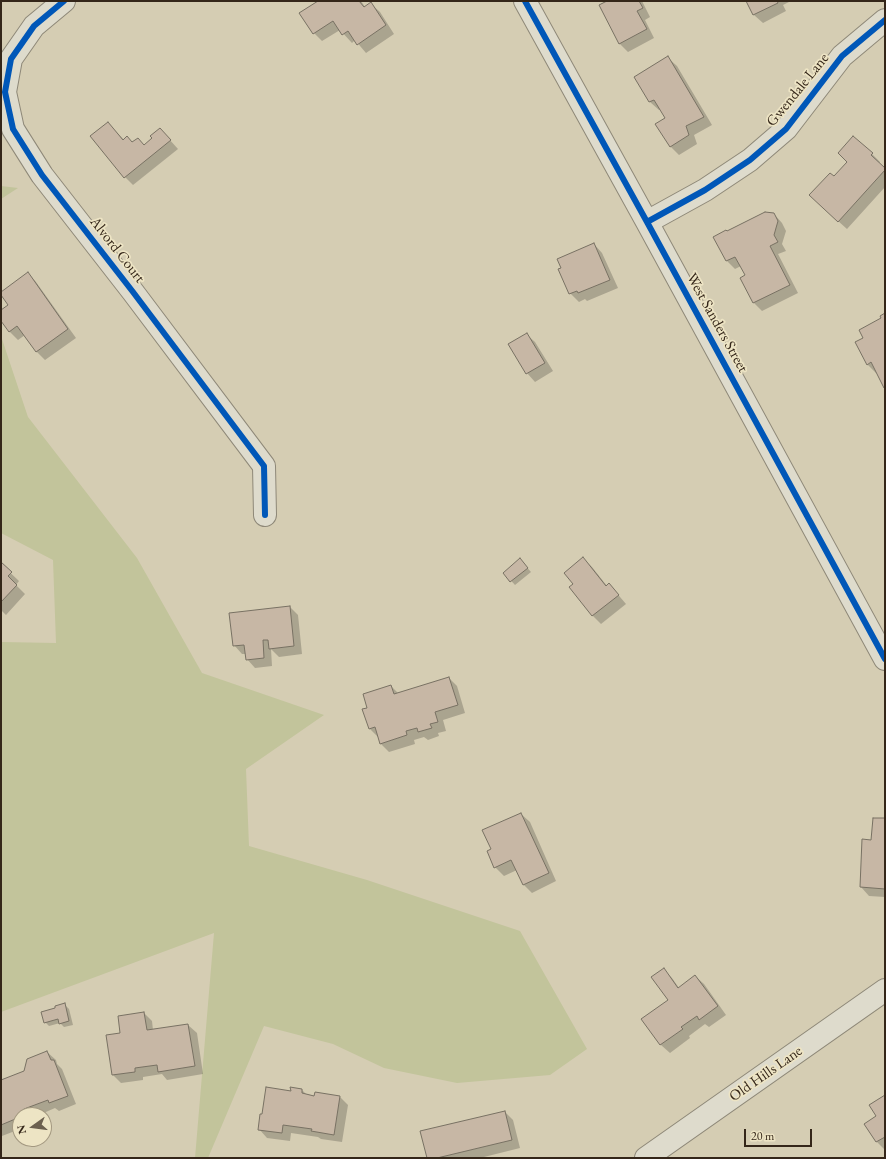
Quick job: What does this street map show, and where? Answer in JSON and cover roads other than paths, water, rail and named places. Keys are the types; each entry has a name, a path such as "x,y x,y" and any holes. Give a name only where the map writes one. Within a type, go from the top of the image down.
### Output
{"street":[{"name":"Alvord Court","path":"64,1 34,26 12,59 5,92 12,129 42,175 133,292 264,466 266,515"},
{"name":"West Sanders Street","path":"525,1 885,659"},
{"name":"Gwendale Lane","path":"647,222 705,190 750,160 786,129 842,56 885,20"},
{"name":"Old Hills Lane","path":"646,1158 885,990"}]}
